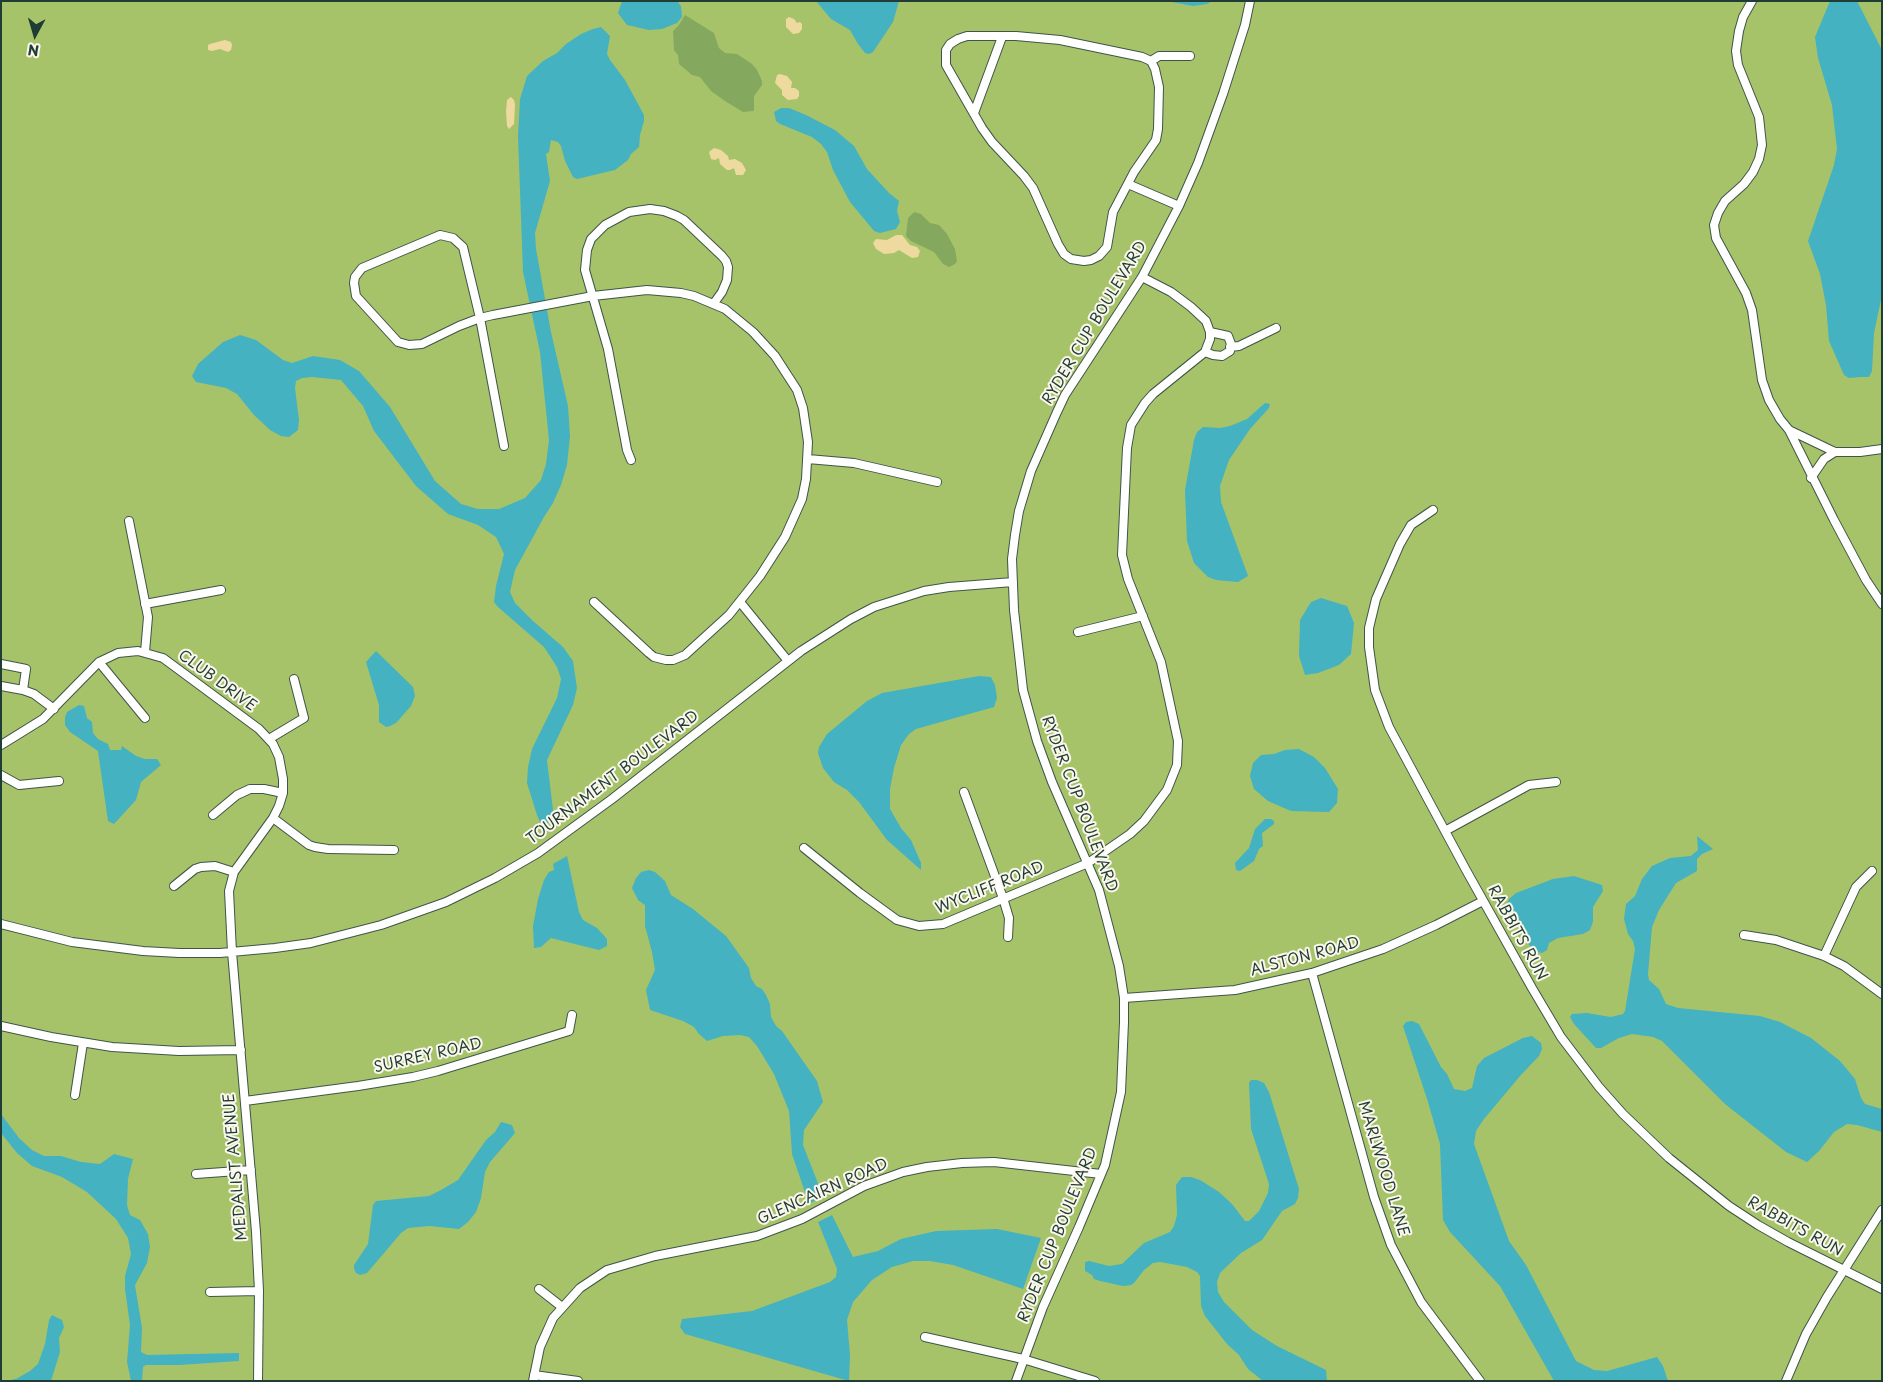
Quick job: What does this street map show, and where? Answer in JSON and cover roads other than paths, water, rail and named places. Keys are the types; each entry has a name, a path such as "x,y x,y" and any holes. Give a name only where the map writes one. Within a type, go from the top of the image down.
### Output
{"street":[{"name":"RYDER CUP BOULEVARD","path":"1016,1381 1043,1307 1101,1174 1121,1092 1124,998 1119,966 1100,890 1052,782 1028,712 1017,648 1012,582 1014,543 1019,511 1031,471 1065,395 1142,277 1179,206 1198,163 1223,94 1245,25 1250,1"},
{"path":"1752,1 1741,24 1736,51 1738,65 1759,117 1762,145 1759,159 1753,172 1721,206 1714,231 1746,293 1752,310 1762,380 1769,400 1789,430 1811,478 1866,580 1882,604"},
{"path":"967,36 1002,36 1060,40 1142,57 1151,61 1158,78 1158,129 1153,145 1113,212 1107,247 1099,256 1091,260 1071,259 1064,254 1033,188 982,128 946,65 946,50 950,44 958,39 967,36"},
{"path":"974,113 1002,36"},
{"path":"1151,61 1159,56 1190,56"},
{"path":"1128,184 1179,206"},
{"path":"631,460 608,350 585,262 587,250 595,234 616,218 635,210 650,209 664,211 684,220 722,256 728,267 727,280 722,292 714,303"},
{"path":"504,446 480,318 463,247 459,242 440,235 362,268 355,277 354,290 359,301 398,342 404,344 422,344 480,318 493,314 593,296 633,291 681,293 714,303 726,309 753,332 775,356 793,383 803,408 807,428 808,459 805,486 795,519 785,537 760,576 729,615 685,655 673,660 666,660 649,653 594,602"},
{"path":"1142,277 1164,288 1191,307 1206,321 1210,332 1205,352 1222,356 1230,351 1228,336 1210,332"},
{"path":"1230,347 1240,346 1276,328"},
{"name":"WYCLIFF ROAD","path":"804,848 860,893 898,920 909,924 931,926 943,924 1088,863 1130,834 1144,821 1167,790 1178,764 1178,741 1161,662 1128,579 1122,555 1127,448 1129,433 1135,419 1153,394 1205,352"},
{"path":"1789,430 1836,452 1860,452 1882,449"},
{"path":"1811,478 1824,459 1836,452"},
{"path":"808,459 854,463 937,482"},
{"name":"RABBITS RUN","path":"1433,510 1411,526 1400,544 1376,599 1370,622 1369,646 1371,669 1380,707 1389,727 1482,900 1561,1037 1599,1087 1623,1114 1669,1158 1730,1206 1788,1242 1882,1289"},
{"path":"129,521 148,616 145,652"},
{"name":"TOURNAMENT BOULEVARD","path":"1,924 46,936 108,948 179,953 232,952 311,942 381,925 438,905 495,878 560,838 788,661 851,619 874,607 924,591 1012,582"},
{"path":"145,604 221,590"},
{"path":"740,602 788,661"},
{"path":"1078,632 1143,616"},
{"name":"CLUB DRIVE","path":"1,746 31,728 54,709 100,662 118,653 132,651 157,655 259,729 269,739 281,764 284,779 283,792 273,818 234,872 229,891 232,952"},
{"path":"100,662 145,718"},
{"path":"1,664 26,669 23,690"},
{"path":"269,739 304,718 294,679"},
{"path":"1,686 34,694 54,709"},
{"path":"1,775 19,785 59,781"},
{"path":"1445,830 1529,785 1556,782"},
{"path":"213,815 237,795 250,789 271,789 283,792"},
{"path":"964,792 1003,898 1008,918 1008,937"},
{"path":"273,818 309,845 315,847 328,849 394,850"},
{"path":"174,886 195,869 201,867 215,866 234,872"},
{"path":"1824,956 1856,887 1872,871"},
{"name":"ALSTON ROAD","path":"1124,998 1235,990 1312,973 1383,949 1482,900"},
{"path":"1744,935 1776,940 1824,956 1844,966 1882,994"},
{"name":"MEDALIST AVENUE","path":"232,952 251,1170 258,1291 258,1381"},
{"name":"MARLWOOD LANE","path":"1312,973 1374,1198 1391,1245 1418,1296 1480,1381"},
{"name":"SURREY ROAD","path":"245,1101 358,1086 438,1071 569,1031 572,1015"},
{"path":"1,1026 83,1043 170,1051 241,1050"},
{"path":"75,1095 83,1043"},
{"name":"GLENCAIRN ROAD","path":"534,1378 537,1359 553,1318 580,1288 607,1270 655,1256 757,1236 802,1219 864,1186 903,1172 927,1167 994,1162 1101,1174"},
{"path":"196,1174 251,1170"},
{"path":"1786,1381 1806,1334 1843,1270 1882,1210"},
{"path":"539,1290 562,1307"},
{"path":"210,1292 258,1291"},
{"path":"925,1337 1023,1359 1095,1381"},
{"path":"534,1378 578,1381"}],"water":[{"path":"622,1 677,1 681,6 682,17 677,23 662,29 649,30 627,25 618,13"},
{"path":"816,1 899,1 893,22 873,52 869,54 865,53 850,30 831,19"},
{"path":"1166,1 1212,1 1207,4 1193,6"},
{"path":"1830,1 1857,1 1882,50 1882,295 1874,333 1872,371 1869,377 1849,378 1844,375 1829,341 1826,305 1820,274 1808,241 1834,165 1837,149 1832,105 1818,58 1815,37"},
{"path":"601,27 610,36 607,54 625,80 644,115 644,121 639,147 631,154 628,160 615,170 577,179 573,177 558,142 551,140 549,152 546,154 550,181 535,233 536,249 551,332 568,406 570,436 567,465 561,485 553,503 515,570 510,592 515,603 563,647 573,661 577,688 573,705 547,760 554,818 546,824 540,822 537,815 527,783 528,767 532,749 557,698 561,679 557,667 544,647 494,602 504,554 496,537 478,525 448,514 416,486 374,431 363,406 341,380 312,377 296,381 298,430 289,437 281,436 270,430 254,415 237,394 226,388 196,382 192,376 198,364 223,342 240,335 256,340 283,360 292,363 313,356 340,360 359,371 390,407 435,481 461,504 478,509 499,509 525,498 541,480 546,464 549,440 540,352 523,272 518,136 520,99 527,76 543,61 557,53 581,34"},
{"path":"781,108 789,108 835,130 854,146 867,169 899,201 897,211 900,222 896,229 880,233 874,231 850,202 833,170 827,152 821,144 812,137 776,121 774,112"},
{"path":"1265,403 1270,404 1269,408 1250,429 1229,460 1220,486 1221,502 1248,576 1238,582 1216,580 1208,577 1194,563 1187,541 1185,490 1194,440 1197,432 1203,427 1220,428 1230,426 1247,419"},
{"path":"1321,598 1347,606 1354,623 1351,654 1339,665 1318,673 1305,675 1299,656 1300,620 1311,602"},
{"path":"376,651 413,687 415,696 411,706 396,723 386,727 379,722 379,705 366,662"},
{"path":"979,676 991,677 995,685 997,698 994,707 916,729 909,734 901,745 894,768 890,789 890,809 901,828 911,840 921,863 921,870 887,840 859,802 847,790 834,782 823,768 818,753 819,747 827,734 867,701 882,693"},
{"path":"79,705 84,706 87,718 92,722 93,733 98,739 108,744 110,750 121,750 122,746 136,756 145,759 157,759 161,765 141,782 136,800 114,824 108,821 98,751 70,732 65,725 67,712"},
{"path":"1299,749 1314,757 1325,768 1338,789 1337,803 1329,812 1291,811 1268,801 1254,789 1250,776 1253,763 1261,755"},
{"path":"1265,819 1271,819 1274,821 1274,824 1262,833 1263,846 1259,849 1254,861 1240,871 1236,870 1235,863 1249,848 1255,829"},
{"path":"1697,836 1713,849 1702,854 1697,859 1697,871 1676,883 1659,910 1652,927 1649,980 1659,989 1666,1004 1678,1008 1760,1016 1780,1022 1811,1038 1840,1061 1855,1079 1865,1104 1882,1109 1882,1132 1847,1124 1834,1132 1819,1151 1807,1162 1786,1152 1725,1104 1662,1041 1653,1037 1632,1034 1619,1038 1601,1048 1596,1048 1574,1024 1570,1017 1572,1014 1587,1013 1611,1017 1623,1014 1625,1011 1635,949 1624,919 1626,904 1635,896 1642,879 1652,866 1670,858 1691,856 1698,850"},
{"path":"567,856 579,912 583,920 597,928 607,939 607,946 599,950 551,938 541,947 534,948 533,926 544,880 549,872 554,870 553,864"},
{"path":"649,870 655,872 665,881 671,895 693,909 726,936 749,968 751,978 756,986 762,989 766,995 770,1004 771,1017 776,1026 782,1031 817,1081 823,1102 804,1130 803,1145 823,1196 809,1204 792,1154 789,1111 774,1074 757,1046 749,1037 740,1035 723,1036 707,1041 694,1027 683,1021 650,1010 646,990 655,970 645,926 645,905 638,900 632,888 641,872"},
{"path":"1574,876 1602,885 1603,891 1593,907 1593,922 1590,930 1583,934 1558,938 1549,943 1547,950 1542,953 1536,952 1529,945 1518,918 1508,918 1502,915 1500,909 1506,906 1509,899 1516,893 1553,879"},
{"path":"1412,1021 1419,1024 1454,1089 1465,1091 1472,1088 1477,1066 1484,1058 1523,1038 1532,1036 1541,1043 1542,1049 1539,1056 1520,1076 1476,1131 1474,1144 1509,1241 1526,1265 1576,1361 1594,1370 1607,1371 1657,1357 1663,1366 1668,1381 1554,1381 1500,1286 1450,1232 1443,1220 1440,1144 1403,1026 1406,1022"},
{"path":"1251,1080 1264,1083 1269,1092 1299,1189 1298,1198 1295,1204 1282,1211 1262,1240 1241,1253 1220,1273 1217,1282 1218,1292 1224,1302 1252,1330 1277,1346 1326,1370 1327,1381 1263,1381 1248,1369 1239,1355 1227,1344 1205,1316 1201,1306 1200,1276 1197,1272 1187,1267 1160,1262 1153,1263 1144,1270 1134,1283 1123,1286 1094,1279 1092,1275 1085,1271 1085,1262 1089,1261 1109,1266 1122,1264 1144,1243 1170,1232 1177,1215 1176,1185 1182,1177 1200,1180 1219,1192 1232,1204 1245,1221 1249,1221 1259,1211 1268,1193 1269,1184 1251,1129 1249,1083"},
{"path":"1,1114 19,1138 32,1150 44,1156 61,1156 81,1162 100,1164 114,1154 133,1159 128,1179 127,1205 130,1215 140,1220 148,1234 150,1247 147,1263 135,1285 142,1328 141,1352 147,1355 239,1353 239,1361 146,1365 143,1367 142,1381 131,1381 127,1362 130,1325 125,1289 125,1276 131,1254 128,1238 116,1219 87,1192 62,1177 32,1166 17,1153 1,1133"},
{"path":"501,1122 512,1125 515,1133 490,1162 485,1172 481,1198 476,1212 468,1222 459,1229 429,1226 408,1228 401,1233 367,1273 360,1275 356,1273 354,1265 368,1244 373,1205 376,1201 429,1196 458,1180"},
{"path":"832,1215 853,1257 878,1251 901,1239 936,1231 997,1229 1041,1238 1023,1289 953,1265 930,1261 913,1261 892,1267 872,1280 853,1302 847,1320 850,1355 849,1381 685,1334 680,1327 682,1319 752,1311 830,1282 836,1277 837,1269 818,1222"},
{"path":"52,1315 62,1320 64,1327 59,1338 60,1352 51,1381 12,1381 38,1364 45,1344 49,1320"}]}
